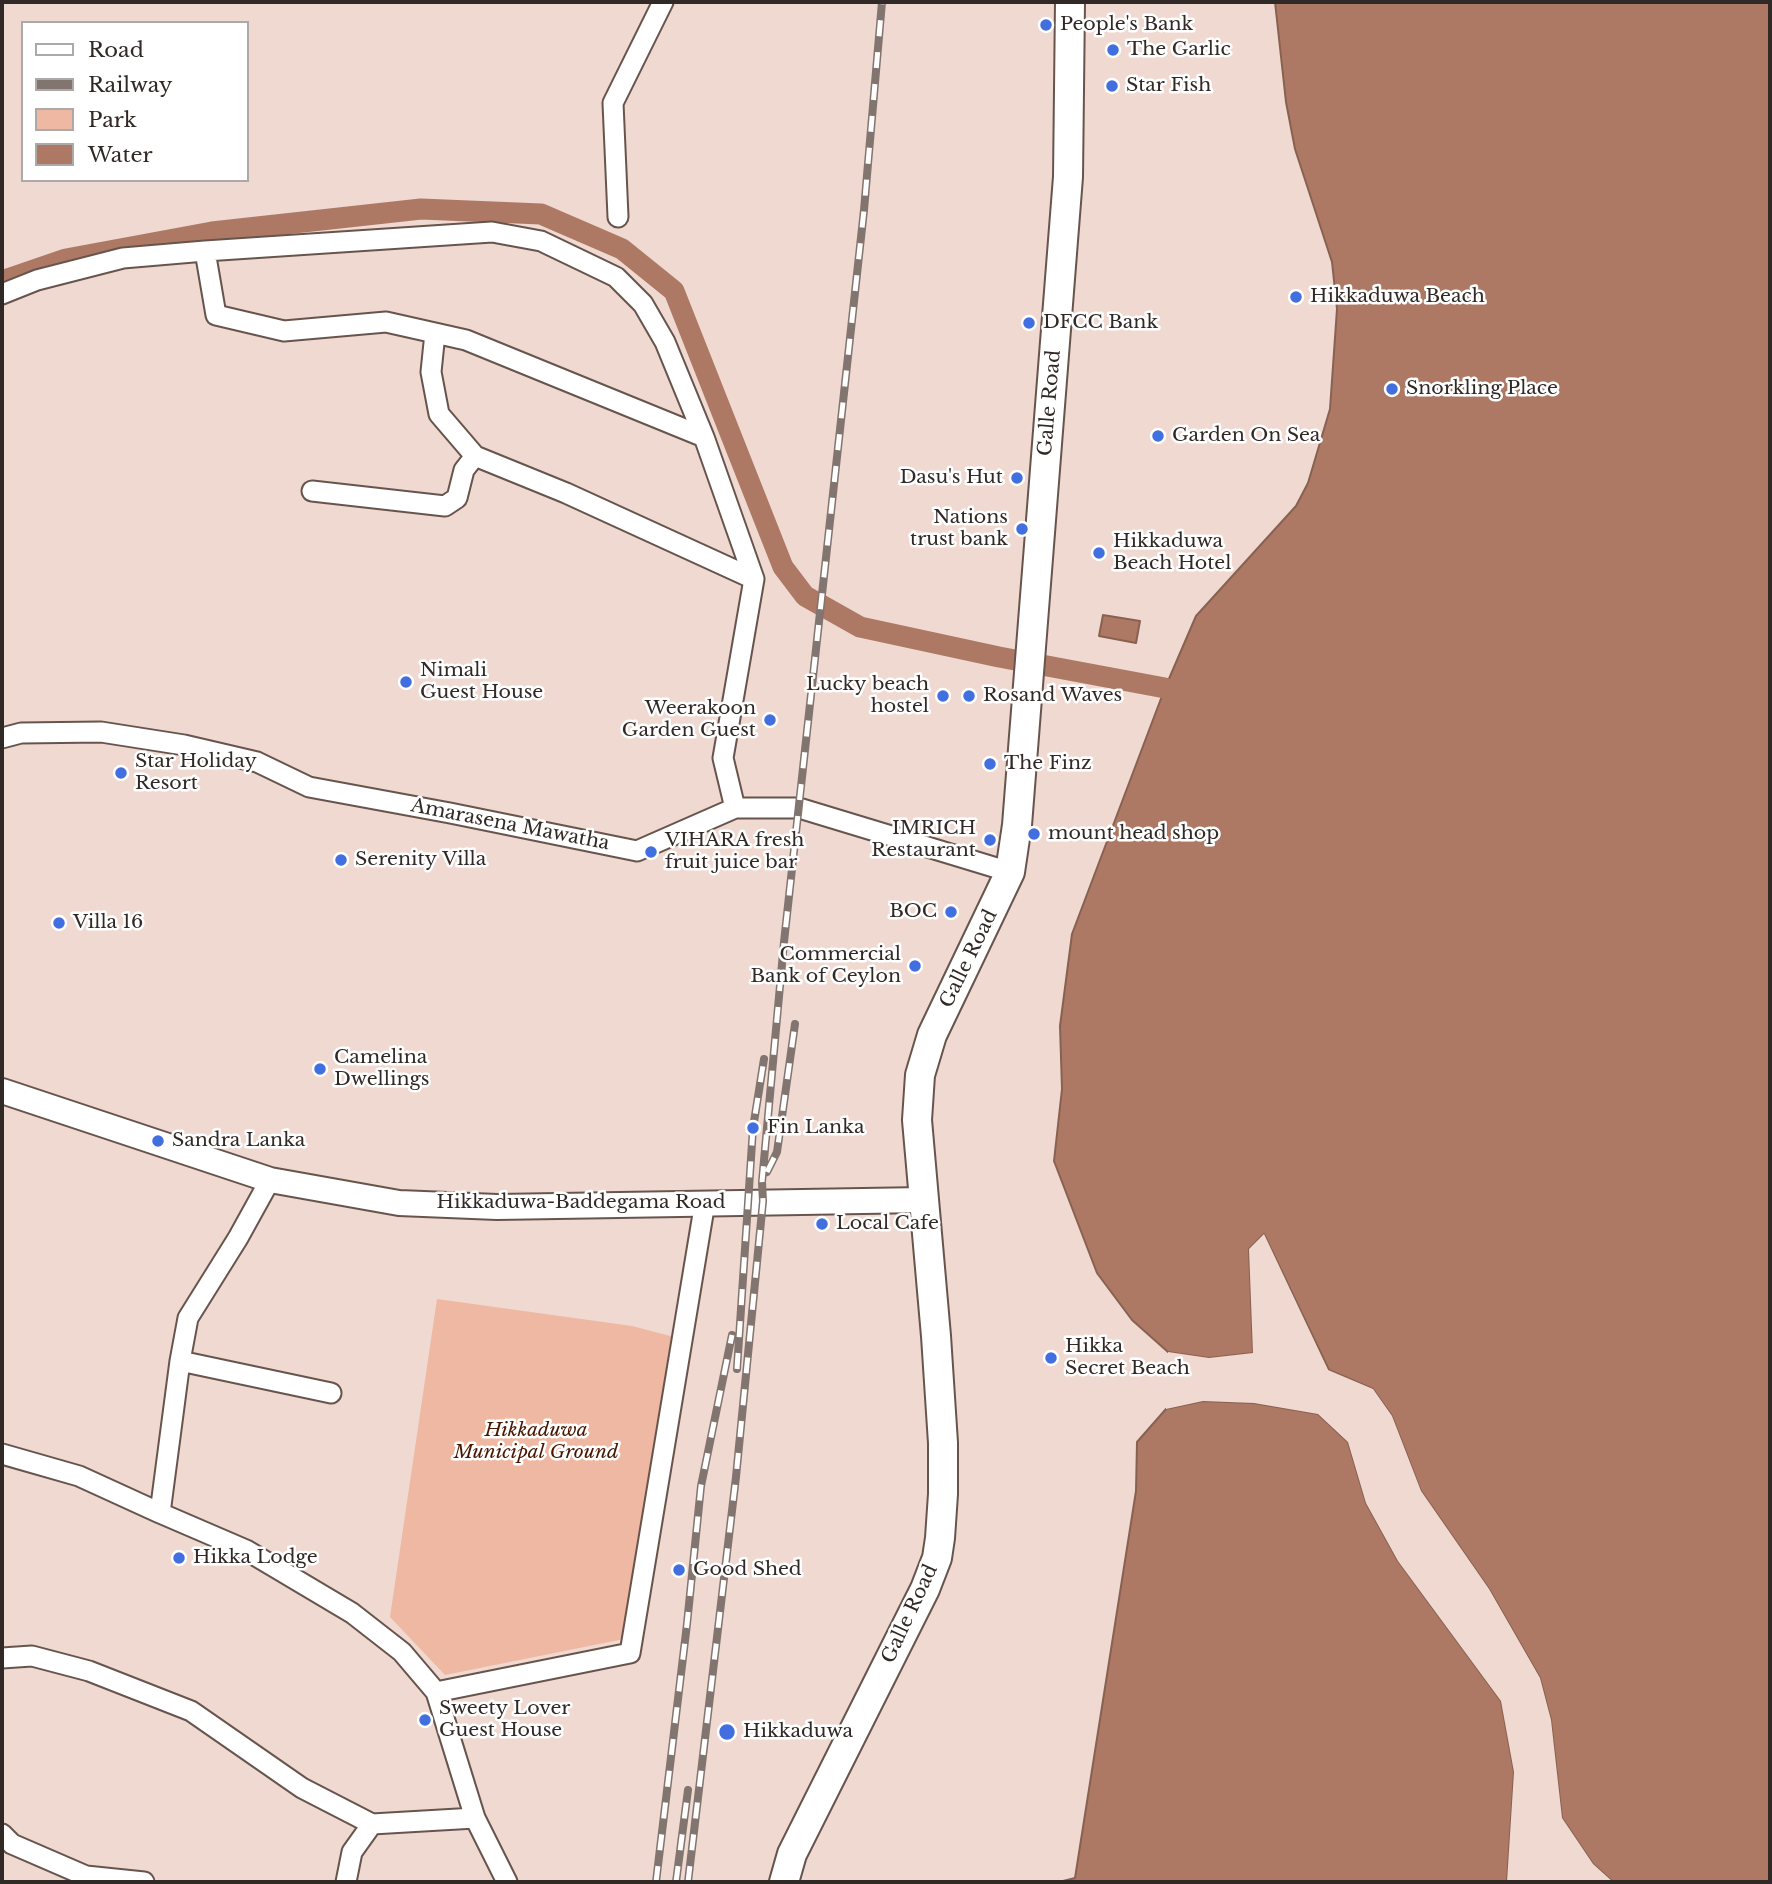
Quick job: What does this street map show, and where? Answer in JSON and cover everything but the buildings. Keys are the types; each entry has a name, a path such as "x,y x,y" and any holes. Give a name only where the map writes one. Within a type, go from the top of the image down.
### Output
{"highway":[{"name":"Galle Road","path":"784,1882 792,1854 925,1589 937,1558 943,1494 943,1443 917,1120 920,1075 932,1035 1010,873 1017,825 1068,177 1070,2"}],"main road":[{"name":"Hikkaduwa-Baddegama Road","path":"2,1091 270,1180 399,1203 497,1207 924,1200"}],"street":[{"path":"618,217 613,103 663,2"},
{"path":"2,294 37,280 123,258 492,232 541,242 616,277 643,304 665,342 704,437 754,579 723,758 735,808"},
{"path":"205,251 216,314 284,331 386,322 466,340 704,437"},
{"path":"435,333 431,372 439,414 475,456 566,493 754,579"},
{"path":"312,491 445,506 457,498 464,470 475,456"},
{"name":"Amarasena Mawatha","path":"2,738 21,733 101,732 184,745 257,762 309,787 637,850 735,808 799,808 1010,873"},
{"path":"160,1513 188,1318 238,1238 270,1180"},
{"path":"436,1692 630,1653 705,1202"},
{"path":"180,1361 331,1393"},
{"path":"2,1454 79,1476 246,1550 352,1613 402,1653 436,1692 475,1818 508,1882"},
{"path":"2,1658 32,1657 89,1671 191,1711 302,1787 372,1824 475,1818"},
{"path":"346,1882 352,1852 372,1824"},
{"path":"2,1834 12,1844 86,1876 144,1882"}],"green space":[{"name":"Hikkaduwa Municipal Ground","path":"437,1299 632,1326 674,1337 624,1639 445,1675 390,1617"}],"water":[{"path":"1275,2 1770,2 1770,1882 1613,1882 1593,1864 1562,1818 1551,1720 1540,1678 1489,1589 1421,1491 1392,1416 1373,1389 1329,1370 1264,1234 1249,1249 1253,1353 1209,1358 1168,1352 1132,1320 1097,1273 1054,1161 1062,1089 1060,1026 1072,934 1165,688 1196,616 1296,506 1308,483 1330,409 1337,309 1332,262 1295,149 1286,102"},
{"path":"1103,615 1140,621 1136,643 1099,636"},
{"path":"1203,1401 1254,1403 1318,1414 1348,1442 1366,1503 1398,1561 1501,1701 1514,1772 1507,1882 1059,1882 1075,1878 1136,1491 1137,1442 1166,1409"}],"pier":[{"path":"1264,1234 1328,1370 1373,1389 1392,1416 1421,1491 1489,1589 1540,1678 1551,1720 1562,1818 1593,1864 1613,1882 1608,1882 1591,1866 1558,1819 1548,1720 1536,1680 1486,1591 1418,1493 1389,1417 1371,1392 1326,1372 1263,1240 1253,1250 1256,1355 1210,1361 1168,1355 1168,1352 1209,1358 1253,1353 1249,1249"},
{"path":"1203,1398 1254,1399 1319,1411 1351,1440 1369,1502 1401,1559 1504,1700 1517,1772 1511,1882 1507,1882 1514,1772 1501,1701 1398,1561 1366,1503 1348,1442 1318,1414 1254,1403 1203,1401 1166,1409 1166,1406"}],"waterway":[{"path":"2,281 66,259 212,232 421,209 541,214 622,249 674,291 783,567 805,596 860,627 999,657 1165,688"}],"railway":[{"path":"688,1882 736,1477 763,1201 762,1182 784,942 864,210 882,2"},
{"path":"767,1172 777,1152 795,1024"},
{"path":"737,1369 753,1128 764,1059"},
{"path":"656,1882 701,1486 732,1335"},
{"path":"676,1882 688,1790"}],"place":[{"name":"People's Bank","path":"1046,25"},
{"name":"The Garlic","path":"1113,50"},
{"name":"Star Fish","path":"1112,86"},
{"name":"Hikkaduwa Beach","path":"1296,297"},
{"name":"DFCC Bank","path":"1029,323"},
{"name":"Snorkling Place","path":"1392,389"},
{"name":"Garden On Sea","path":"1158,436"},
{"name":"Dasu's Hut","path":"1017,478"},
{"name":"Nations trust bank","path":"1022,529"},
{"name":"Hikkaduwa Beach Hotel","path":"1099,553"},
{"name":"Nimali Guest House","path":"406,682"},
{"name":"Lucky beach hostel","path":"943,696"},
{"name":"Rosand Waves","path":"969,696"},
{"name":"Weerakoon Garden Guest","path":"770,720"},
{"name":"The Finz","path":"990,764"},
{"name":"Star Holiday Resort","path":"121,773"},
{"name":"mount head shop","path":"1034,834"},
{"name":"IMRICH Restaurant","path":"990,840"},
{"name":"VIHARA fresh fruit juice bar","path":"651,852"},
{"name":"Serenity Villa","path":"341,860"},
{"name":"BOC","path":"951,912"},
{"name":"Villa 16","path":"59,923"},
{"name":"Commercial Bank of Ceylon","path":"915,966"},
{"name":"Camelina Dwellings","path":"320,1069"},
{"name":"Fin Lanka","path":"753,1128"},
{"name":"Sandra Lanka","path":"158,1141"},
{"name":"Local Cafe","path":"822,1224"},
{"name":"Hikka Secret Beach","path":"1051,1358"},
{"name":"Hikka Lodge","path":"179,1558"},
{"name":"Good Shed","path":"679,1570"},
{"name":"Sweety Lover Guest House","path":"425,1720"},
{"name":"Hikkaduwa","path":"727,1732"}]}
